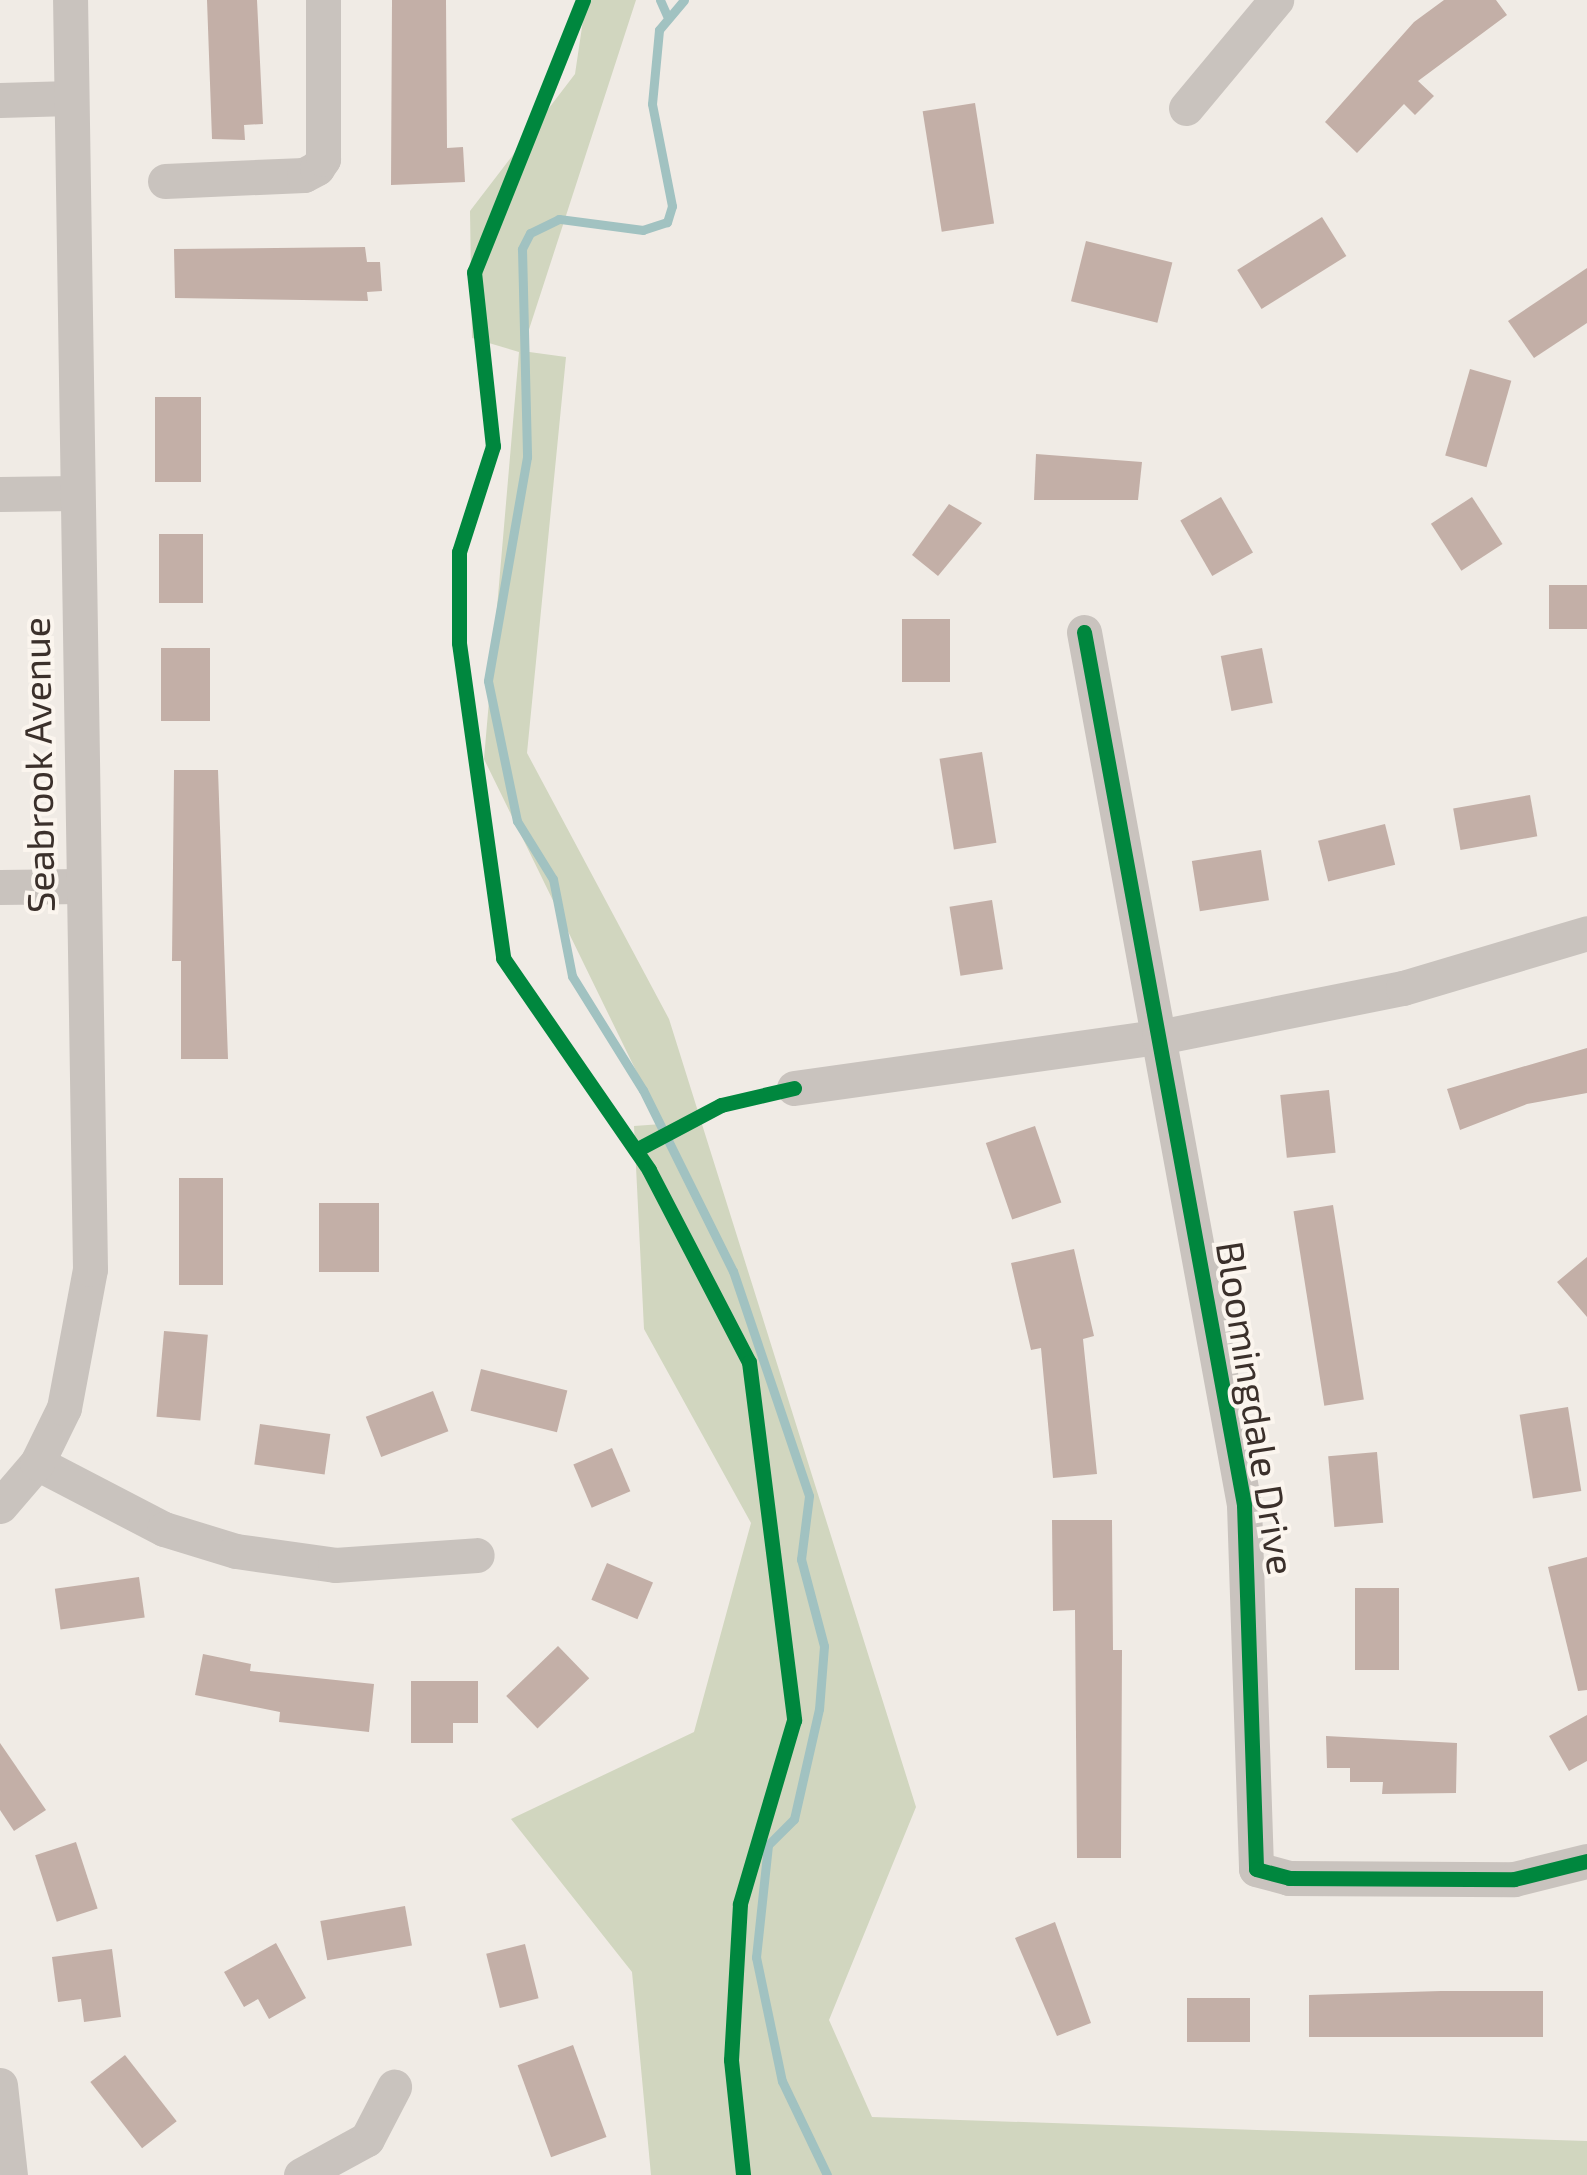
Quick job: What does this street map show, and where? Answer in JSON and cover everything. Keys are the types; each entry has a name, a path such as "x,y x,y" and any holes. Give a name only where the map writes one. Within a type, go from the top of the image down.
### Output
{"street":[{"name":"Seabrook Avenue","path":"0,1506 37,1463 64,1408 87,1309 70,0"},
{"path":"165,182 304,175 317,168 323,160 323,0"},
{"path":"1186,108 1276,0"},
{"path":"0,100 71,98"},
{"path":"0,494 76,493"},
{"name":"Bloomingdale Drive","path":"1084,632 1244,1505 1256,1869 1289,1878 1514,1878 1587,1861"},
{"path":"0,887 82,886"},
{"path":"794,1088 1159,1037 1404,988 1587,933"},
{"path":"37,1463 164,1529 236,1551 335,1565 477,1555"},
{"path":"0,2085 10,2175"},
{"path":"301,2175 367,2139 394,2087"}],"green space":[{"path":"586,0 636,0 522,351 566,357 527,753 669,1019 916,1807 829,2020 872,2117 1587,2141 1587,2175 651,2175 632,1972 511,1819 694,1732 751,1523 644,1329 634,1126 662,1124 484,759 519,352 472,338 470,211 575,74"}],"building":[{"path":"207,0 257,0 263,124 244,125 245,140 212,139"},
{"path":"392,0 446,0 447,148 463,147 465,182 391,185"},
{"path":"1444,0 1496,0 1507,15 1418,81 1434,96 1415,115 1404,104 1357,153 1325,122 1414,22"},
{"path":"975,103 994,223 942,232 923,111"},
{"path":"1322,217 1346,256 1262,309 1237,270"},
{"path":"1086,241 1172,263 1157,323 1071,301"},
{"path":"365,247 367,262 380,262 382,291 367,292 368,301 175,298 174,249"},
{"path":"1587,268 1587,323 1534,358 1508,321"},
{"path":"1470,369 1511,381 1487,467 1445,456"},
{"path":"155,397 201,397 201,482 155,482"},
{"path":"1036,454 1142,462 1138,500 1034,500"},
{"path":"1221,497 1253,552 1212,576 1180,520"},
{"path":"1472,497 1502,544 1461,571 1431,524"},
{"path":"949,504 982,523 938,576 912,555"},
{"path":"159,534 203,534 203,603 159,603"},
{"path":"1549,585 1587,585 1587,629 1549,629"},
{"path":"902,619 950,619 950,682 902,682"},
{"path":"161,648 210,648 210,721 161,721"},
{"path":"1262,648 1273,703 1231,711 1221,656"},
{"path":"982,752 996,843 954,850 940,759"},
{"path":"174,770 218,770 228,1059 181,1059 181,961 172,961"},
{"path":"1530,795 1537,836 1460,850 1453,809"},
{"path":"1385,824 1395,865 1328,881 1318,841"},
{"path":"1261,850 1269,900 1200,911 1192,861"},
{"path":"992,900 1003,969 960,976 950,907"},
{"path":"1587,1048 1587,1093 1527,1104 1460,1130 1447,1089"},
{"path":"1329,1090 1336,1153 1287,1158 1280,1095"},
{"path":"1035,1126 1061,1203 1012,1220 986,1143"},
{"path":"179,1178 223,1178 223,1285 179,1285"},
{"path":"319,1203 379,1203 379,1272 319,1272"},
{"path":"1333,1205 1364,1400 1324,1406 1293,1211"},
{"path":"1074,1249 1094,1336 1083,1339 1097,1474 1053,1478 1041,1348 1031,1350 1011,1263"},
{"path":"1587,1257 1587,1317 1557,1282"},
{"path":"164,1331 208,1335 200,1421 157,1417"},
{"path":"481,1369 567,1391 557,1432 471,1411"},
{"path":"433,1391 448,1431 381,1457 366,1417"},
{"path":"1568,1407 1581,1491 1533,1499 1520,1415"},
{"path":"260,1424 330,1434 325,1474 254,1465"},
{"path":"612,1448 630,1491 592,1508 573,1464"},
{"path":"1377,1452 1383,1523 1334,1527 1328,1456"},
{"path":"1052,1520 1112,1520 1113,1650 1122,1650 1121,1858 1077,1858 1075,1610 1053,1611"},
{"path":"1587,1557 1587,1690 1578,1691 1548,1567"},
{"path":"607,1563 653,1583 637,1619 591,1600"},
{"path":"139,1577 145,1618 61,1629 55,1589"},
{"path":"1355,1588 1399,1588 1399,1670 1355,1670"},
{"path":"558,1646 589,1678 537,1728 506,1696"},
{"path":"203,1654 251,1664 250,1671 374,1684 369,1732 279,1722 280,1712 195,1695"},
{"path":"411,1681 478,1681 478,1723 453,1723 453,1743 411,1743"},
{"path":"1587,1715 1587,1761 1569,1771 1549,1736"},
{"path":"1326,1736 1457,1743 1456,1793 1382,1794 1383,1782 1350,1782 1350,1768 1327,1768"},
{"path":"0,1743 46,1810 14,1831 0,1810"},
{"path":"76,1842 98,1909 57,1922 35,1855"},
{"path":"405,1906 412,1945 327,1960 320,1921"},
{"path":"1055,1922 1091,2023 1057,2036 1015,1938"},
{"path":"276,1943 306,1998 269,2019 258,1999 244,2007 224,1972"},
{"path":"525,1944 539,1998 500,2008 486,1954"},
{"path":"112,1949 121,2017 84,2022 81,1999 58,2002 52,1957"},
{"path":"1543,1991 1543,2037 1309,2037 1309,1995"},
{"path":"1187,1998 1250,1998 1250,2042 1187,2042"},
{"path":"573,2045 607,2137 551,2157 518,2065"},
{"path":"125,2055 177,2121 142,2148 90,2082"}],"waterway":[{"path":"660,0 667,16"},
{"path":"684,0 659,30 652,104 672,206 667,222 643,230 559,219 530,233 522,249 527,457 488,681 517,821 553,879 572,976 643,1090 733,1271 809,1496 801,1559 824,1646 819,1709 794,1819 768,1845 756,1957 782,2081 827,2175"}],"cycle path":[{"path":"583,0 474,272 493,446 459,552 459,643 503,958 649,1170 749,1362 794,1720 740,1904 731,2060 743,2175"},
{"path":"1084,632 1244,1505 1256,1869 1289,1878 1514,1879 1587,1861"},
{"path":"636,1150 721,1105 794,1088"}]}
